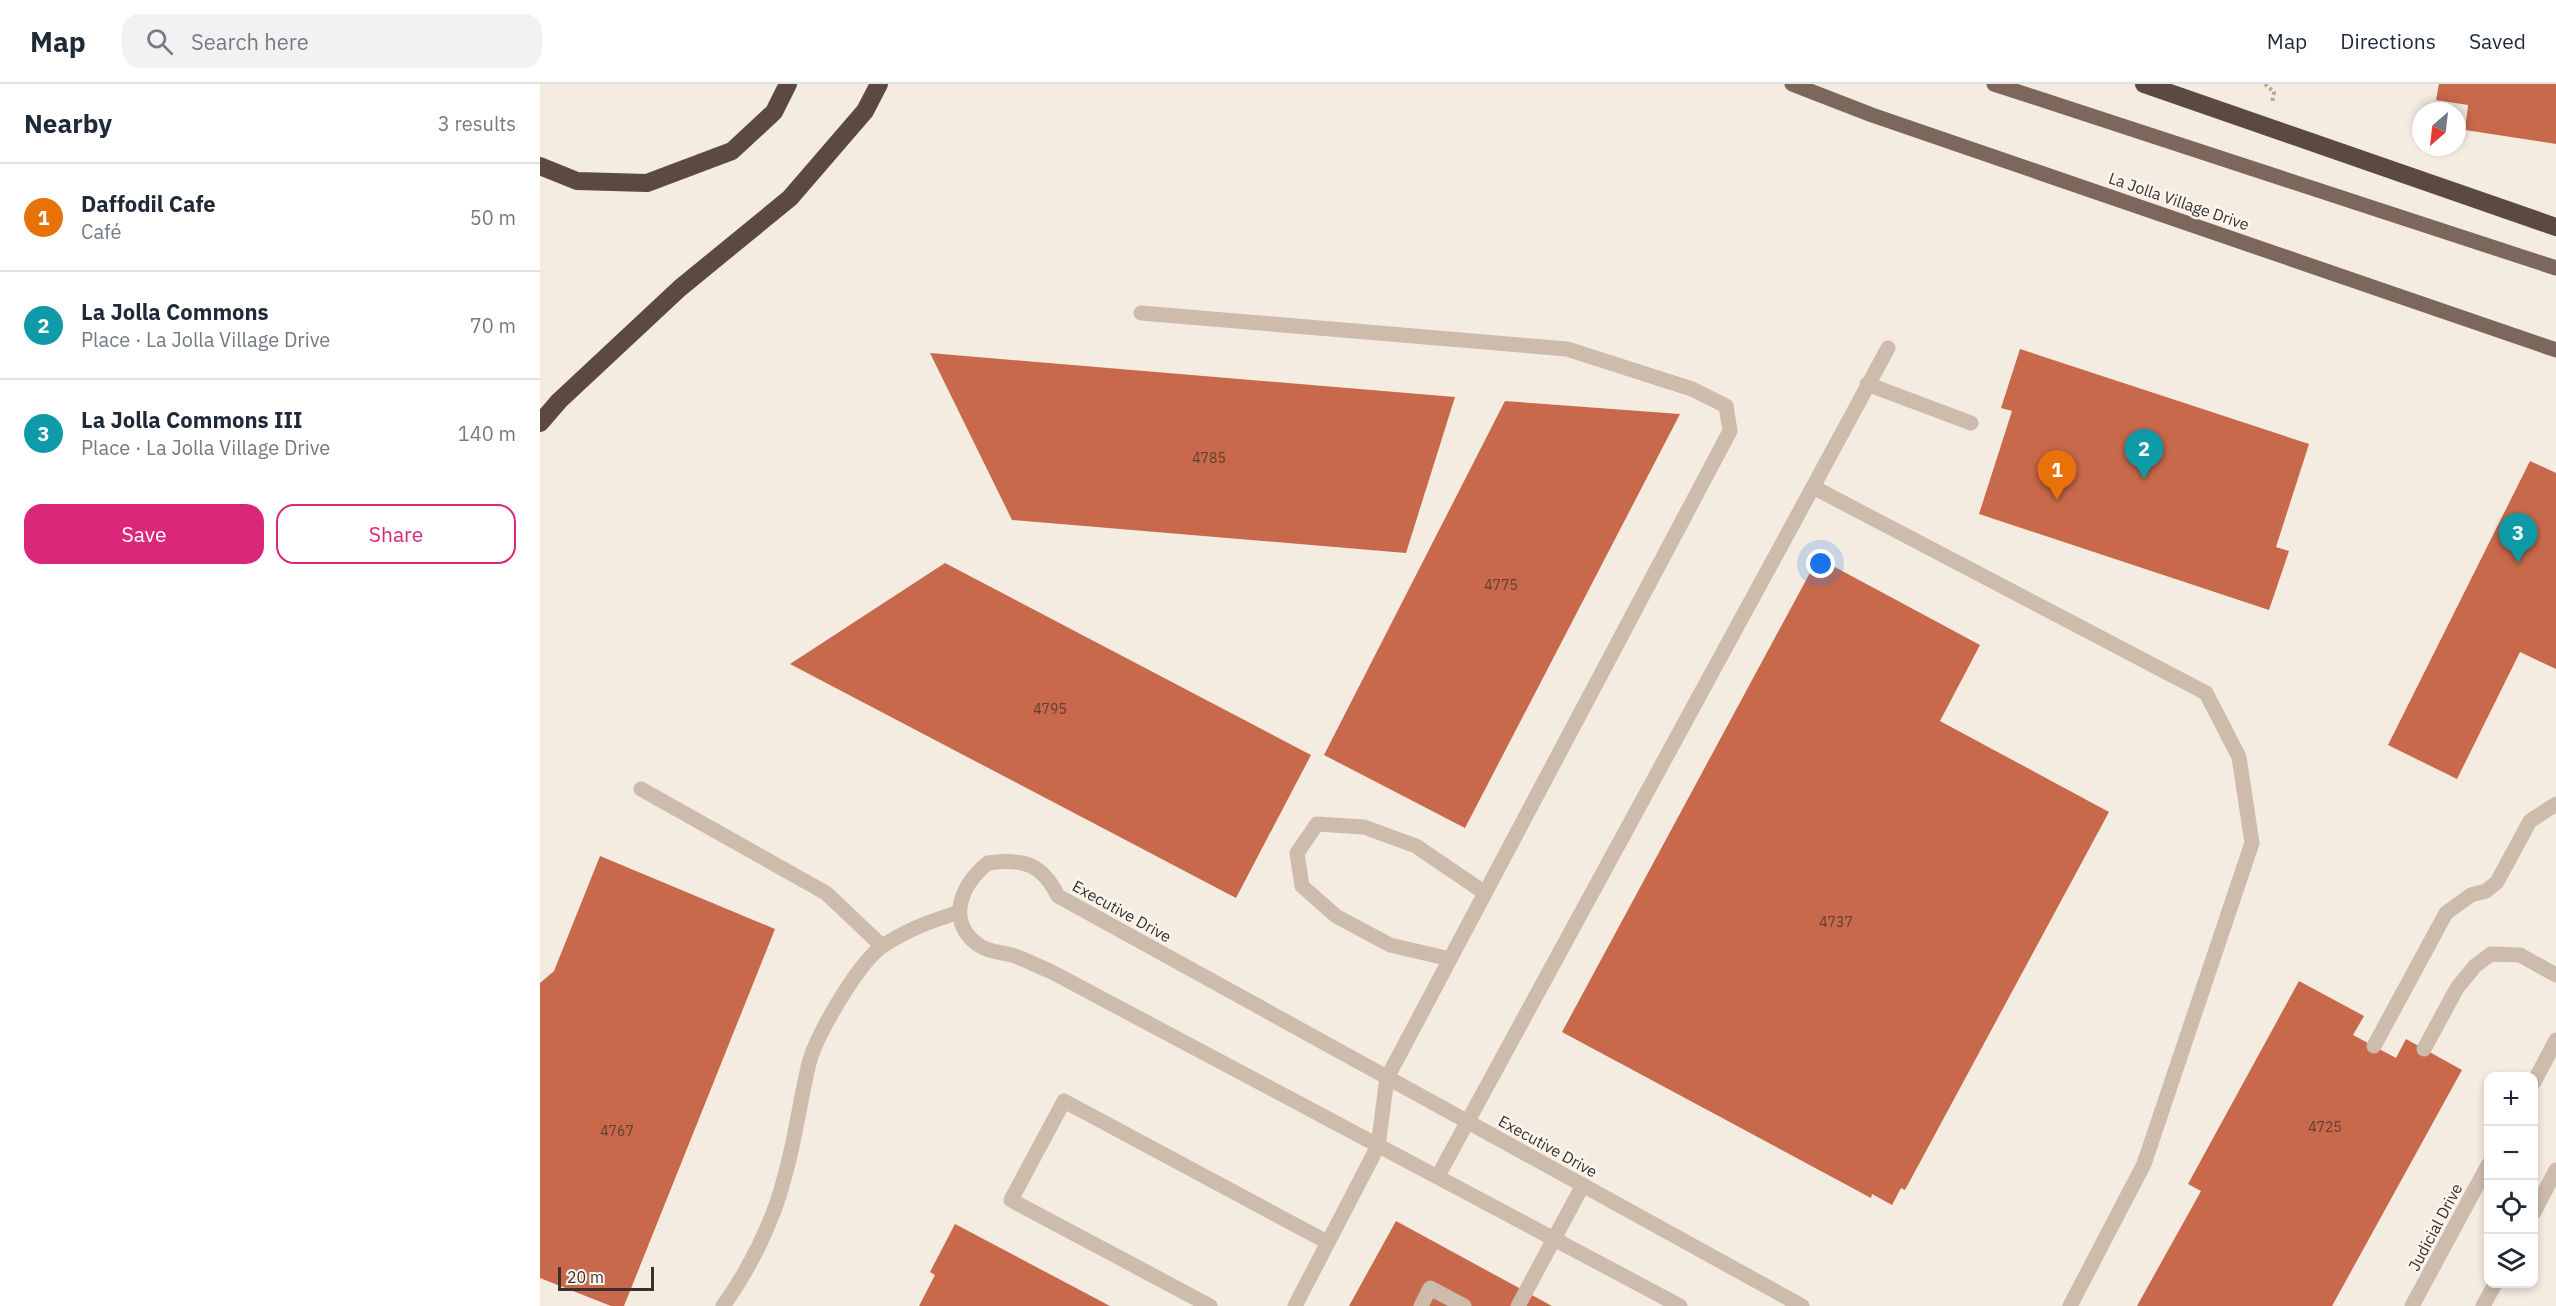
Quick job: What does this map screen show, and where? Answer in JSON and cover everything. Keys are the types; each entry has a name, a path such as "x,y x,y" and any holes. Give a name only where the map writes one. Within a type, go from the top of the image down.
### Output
{"highway":[{"path":"540,166 576,181 647,183 732,151 774,112 788,84"},
{"path":"540,423 559,401 680,288 790,198 865,111 879,84"},
{"path":"2144,84 2556,226"}],"main road":[{"name":"La Jolla Village Drive","path":"1792,84 1872,115 2556,350"},
{"path":"1994,84 2556,268"}],"street":[{"path":"1142,313 1567,349 1692,388 1726,406 1730,431 1387,1078 1378,1146 1295,1306"},
{"path":"1438,1176 1888,348"},
{"path":"1868,384 1971,423"},
{"path":"1813,488 2206,693 2239,757 2252,843 2144,1164 2070,1306"},
{"path":"641,789 826,893 882,946"},
{"path":"2374,1046 2446,913 2471,895 2486,891 2497,882 2530,820 2556,804"},
{"path":"1450,959 1389,945 1336,916 1302,886 1296,853 1317,824 1364,827 1416,846 1485,893"},
{"name":"Executive Drive","path":"959,912 960,898 980,870 988,863 1021,861 1035,867 1049,878 1058,896 1802,1306"},
{"path":"723,1306 756,1252 784,1181 810,1060 833,1012 858,974 882,946 919,925 959,912 966,931 976,943 992,952 1012,955 1050,972 1680,1306"},
{"path":"2424,1049 2457,988 2475,966 2491,954 2520,955 2556,975"},
{"path":"2538,1074 2556,1040"},
{"path":"1210,1306 1011,1200 1064,1101 1327,1242"},
{"path":"2538,1204 2556,1170"},
{"name":"Judicial Drive","path":"2412,1306 2484,1172"},
{"path":"1518,1306 1583,1185"},
{"path":"1421,1306 1430,1288 1464,1306"},
{"path":"2483,1306 2493,1288"}],"building":[{"path":"2439,84 2556,84 2556,144 2466,130 2468,105 2466,102 2436,100"},
{"path":"2020,349 2309,444 2276,547 2289,551 2269,610 1979,514 2012,411 2001,408"},
{"path":"930,353 1455,397 1406,553 1012,520"},
{"path":"1505,401 1680,414 1465,828 1324,755"},
{"path":"2530,461 2556,473 2556,669 2520,652 2457,779 2388,745"},
{"path":"1818,558 1980,645 1940,721 2109,812 1905,1190 1901,1188 1892,1205 1872,1194 1871,1198 1562,1032"},
{"path":"945,563 1311,755 1236,898 790,664"},
{"path":"600,856 775,929 624,1306 611,1306 540,1278 540,983 554,971"},
{"path":"2299,981 2364,1016 2353,1035 2396,1058 2406,1039 2462,1070 2332,1306 2137,1306 2201,1191 2188,1184"},
{"path":"1396,1221 1552,1306 1349,1306"},
{"path":"955,1224 1110,1306 919,1306 935,1275 930,1272"}],"place":[{"name":"La Jolla Commons","path":"2144,479"},
{"name":"Daffodil Cafe","path":"2057,500"},
{"name":"La Jolla Commons III","path":"2518,563"}]}
